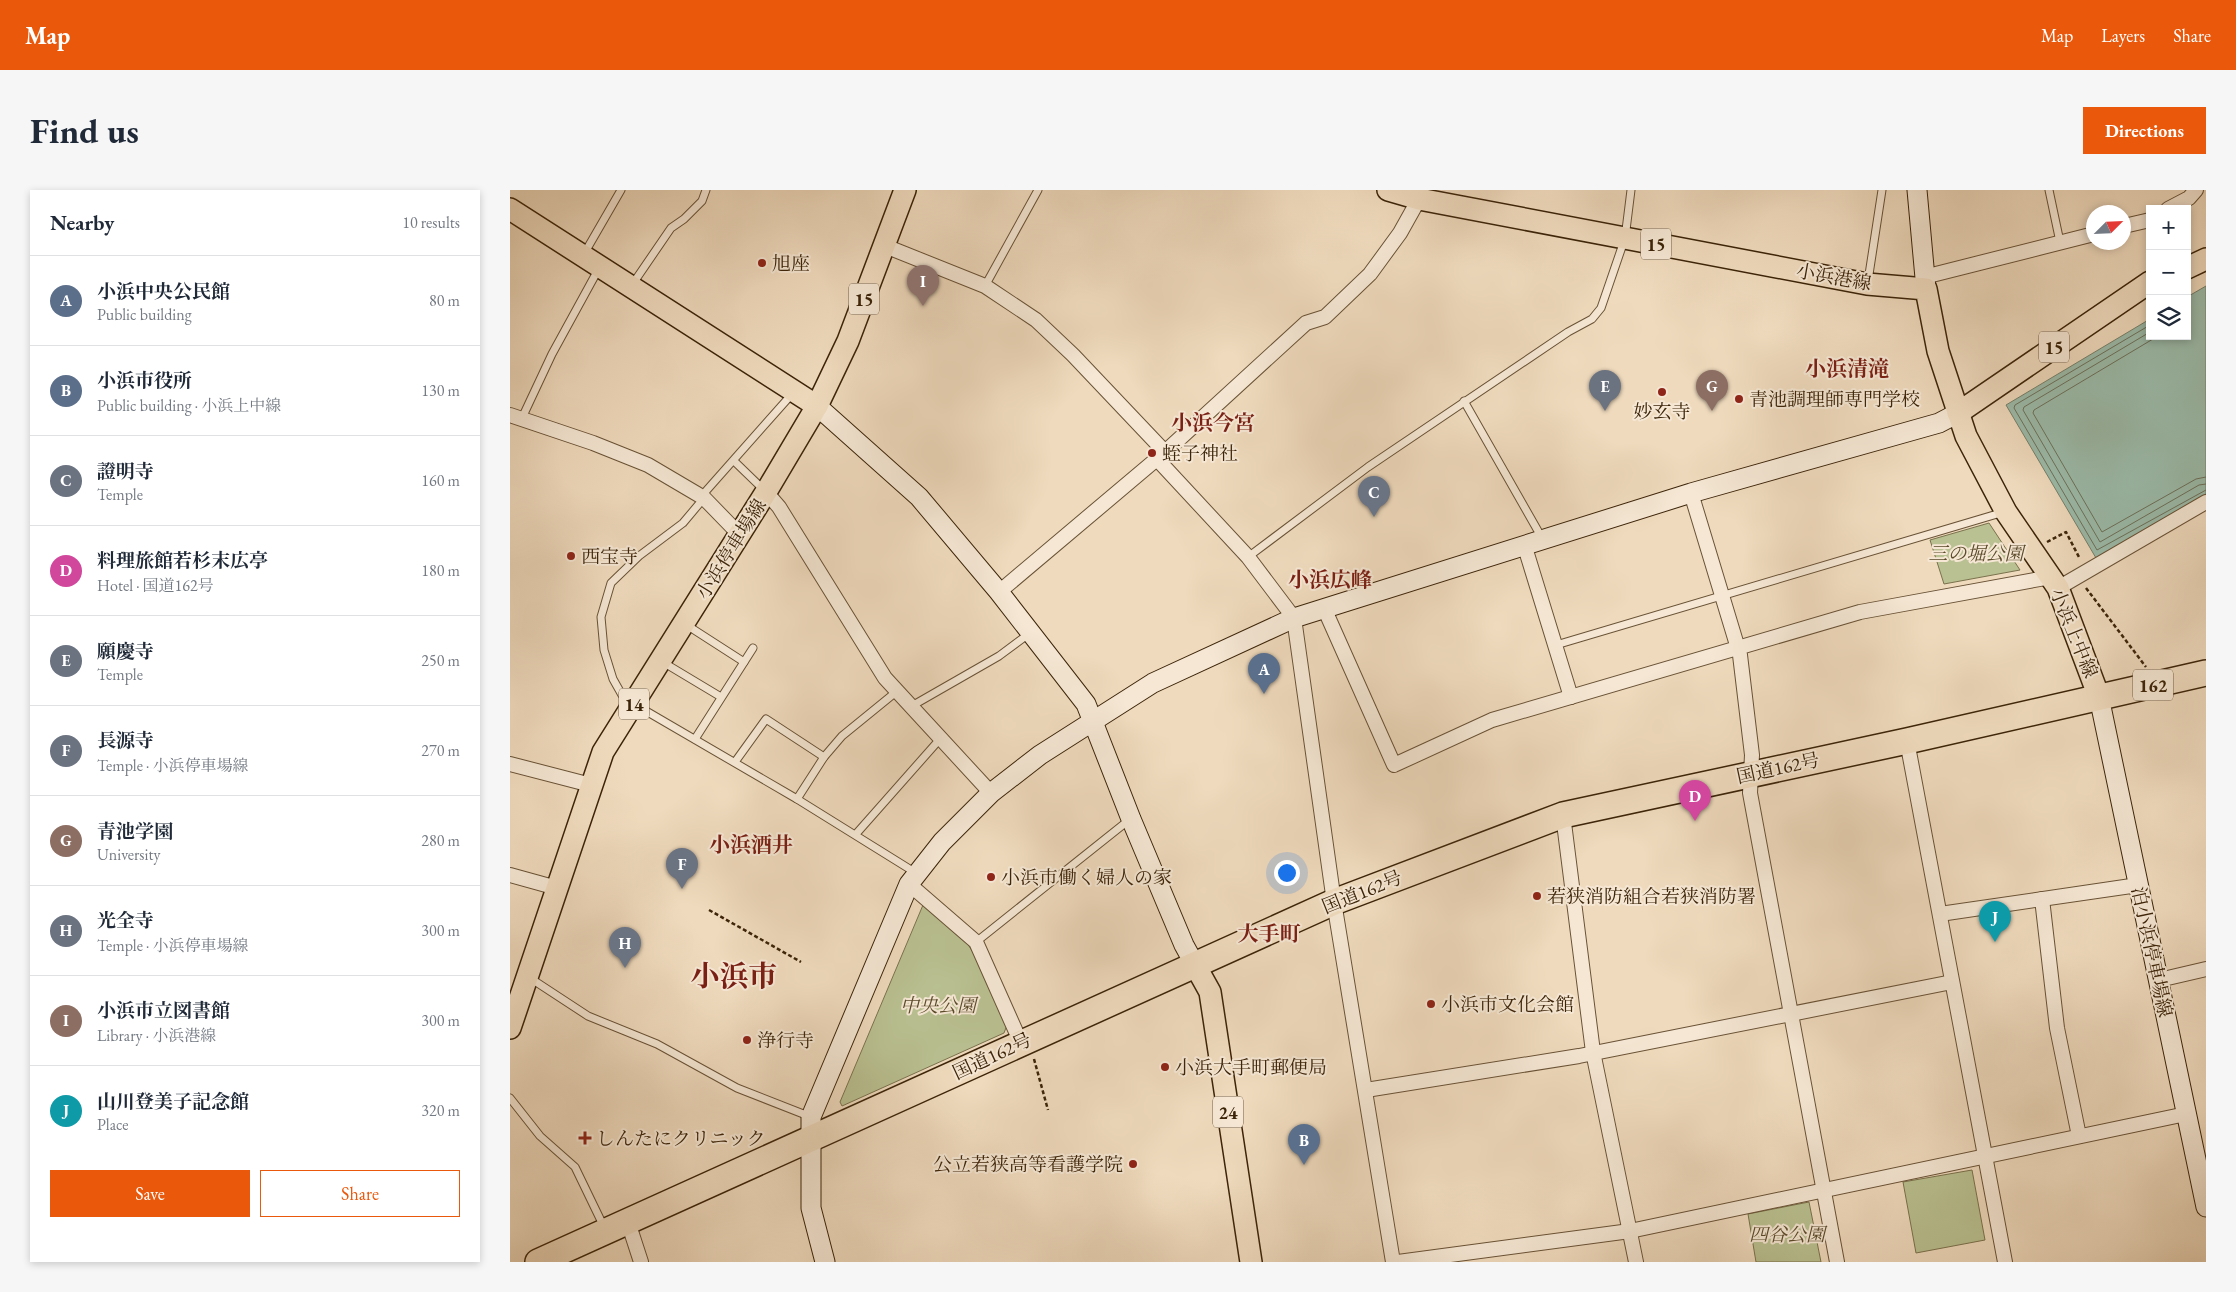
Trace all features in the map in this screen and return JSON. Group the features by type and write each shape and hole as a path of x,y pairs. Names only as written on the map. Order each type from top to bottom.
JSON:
{"highway":[{"name":"国道162号","path":"538,1262 617,1227 811,1128 1027,1049 1195,965 1334,902 1564,815 1907,741 2206,673"}],"main road":[{"name":"15","path":"817,406 848,341 905,190"},
{"name":"小浜港線","path":"1388,190 1421,194 1625,238 1867,284 1925,283"},
{"path":"510,209 632,285 817,406"},
{"path":"2191,266 2206,259"},
{"path":"1925,283 1938,351 1958,414"},
{"name":"15","path":"1958,414 2146,285"},
{"name":"小浜停車場線","path":"510,1028 603,752 766,492 817,406"},
{"name":"小浜上中線","path":"1958,414 1980,465 2006,512 2054,583 2099,697"},
{"name":"24","path":"1195,965 1210,992 1251,1262"}],"street":[{"path":"1917,190 1925,283"},
{"path":"2176,205 2189,198 2196,190"},
{"path":"999,592 1161,455 1306,323 1325,317 1370,274 1400,233 1421,194"},
{"path":"2131,224 2146,221"},
{"name":"15","path":"1925,283 2086,236"},
{"path":"885,246 985,286 1036,320 1073,355 1161,455 1248,557 1294,618 1334,902 1393,1262"},
{"path":"817,406 919,497 999,592 1086,704 1091,722 1131,819 1184,945 1195,965"},
{"path":"825,1262 811,1208 811,1128 912,879 942,842 991,793 1040,755 1153,683 1294,618 1533,541 1691,493 1938,423 1958,414"},
{"path":"516,416 648,465 704,498 739,534"},
{"path":"766,492 779,506 896,692 991,793"},
{"path":"1691,493 1740,655 1752,755 1750,793 1837,1262"},
{"path":"1324,608 1394,765 1492,720 1860,612 2054,583 2206,502"},
{"path":"1533,541 1556,645 1571,697"},
{"name":"泊小浜停車場線","path":"2099,697 2186,1114 2203,1180 2206,1207"},
{"path":"1907,741 2005,1262"},
{"path":"510,764 591,785"},
{"path":"1564,815 1593,1052 1636,1262"},
{"path":"510,875 557,888"},
{"path":"912,879 976,942 1027,1049"},
{"path":"1940,914 2138,885"},
{"path":"2042,899 2057,1028 2079,1136"},
{"path":"2159,980 2206,969"},
{"path":"1366,1090 1579,1056 1790,1012 1952,982"},
{"path":"1398,1262 1630,1231 2186,1114"},
{"path":"617,1227 640,1262"}],"lane":[{"path":"516,416 552,354 621,190"},
{"path":"632,285 670,228 684,219 702,201 706,190"},
{"path":"985,286 1038,190"},
{"path":"1248,557 1368,467 1568,332 1592,319 1601,308 1625,238 1631,190"},
{"path":"1867,284 1882,190"},
{"path":"2049,190 2060,242"},
{"path":"794,391 706,491 704,498 683,523 639,556 611,583 602,616 604,650 613,678 622,695 634,704 856,834 912,879"},
{"path":"1464,401 1533,541"},
{"path":"734,461 766,492"},
{"path":"1556,645 2006,512"},
{"path":"684,623 744,662"},
{"path":"910,707 998,656 1030,633"},
{"path":"695,739 753,648"},
{"path":"661,661 721,697"},
{"path":"797,799 824,757 856,724 896,692"},
{"path":"735,762 766,719 824,757"},
{"path":"856,834 940,739"},
{"path":"976,942 1131,819"},
{"path":"528,977 588,1016 657,1044 811,1128"},
{"path":"510,1098 540,1136 575,1167 617,1227"}],"path":[{"path":"2047,542 2066,532 2082,562"},
{"path":"2081,581 2148,669"},
{"path":"709,910 801,962"},
{"path":"1027,1049 1048,1110"}],"green space":[{"name":"三の堀公園","path":"1989,523 2020,570 1944,584 1930,540"},
{"name":"中央公園","path":"923,905 967,943 973,952 1007,1025 1004,1033 842,1106 840,1102"},
{"path":"1972,1170 1985,1240 1916,1253 1903,1182"},
{"name":"四谷公園","path":"1809,1202 1821,1262 1756,1262 1748,1214"}],"water":[{"path":"2206,286 2206,494 2096,558 2006,405 2146,321 2146,340 2191,340 2191,295"}],"place":[{"name":"旭座","path":"762,263"},
{"name":"小浜市立図書館","path":"923,306"},
{"name":"妙玄寺","path":"1662,392"},
{"name":"青池調理師専門学校","path":"1739,399"},
{"name":"願慶寺","path":"1605,411"},
{"name":"青池学園","path":"1712,411"},
{"name":"蛭子神社","path":"1152,453"},
{"name":"證明寺","path":"1374,517"},
{"name":"西宝寺","path":"571,556"},
{"name":"小浜中央公民館","path":"1264,694"},
{"name":"料理旅館若杉末広亭","path":"1695,821"},
{"name":"小浜市働く婦人の家","path":"991,877"},
{"name":"長源寺","path":"682,889"},
{"name":"若狭消防組合若狭消防署","path":"1537,896"},
{"name":"山川登美子記念館","path":"1995,942"},
{"name":"光全寺","path":"625,968"},
{"name":"小浜市文化会館","path":"1431,1004"},
{"name":"浄行寺","path":"747,1040"},
{"name":"小浜大手町郵便局","path":"1165,1067"},
{"name":"しんたにクリニック","path":"585,1138"},
{"name":"公立若狭高等看護学院","path":"1133,1164"},
{"name":"小浜市役所","path":"1304,1165"}],"district":[{"name":"小浜清滝","path":"1847,368"},
{"name":"小浜今宮","path":"1213,422"},
{"name":"小浜広峰","path":"1330,579"},
{"name":"小浜酒井","path":"751,844"},
{"name":"大手町","path":"1269,933"},
{"name":"小浜市","path":"734,976"}]}
